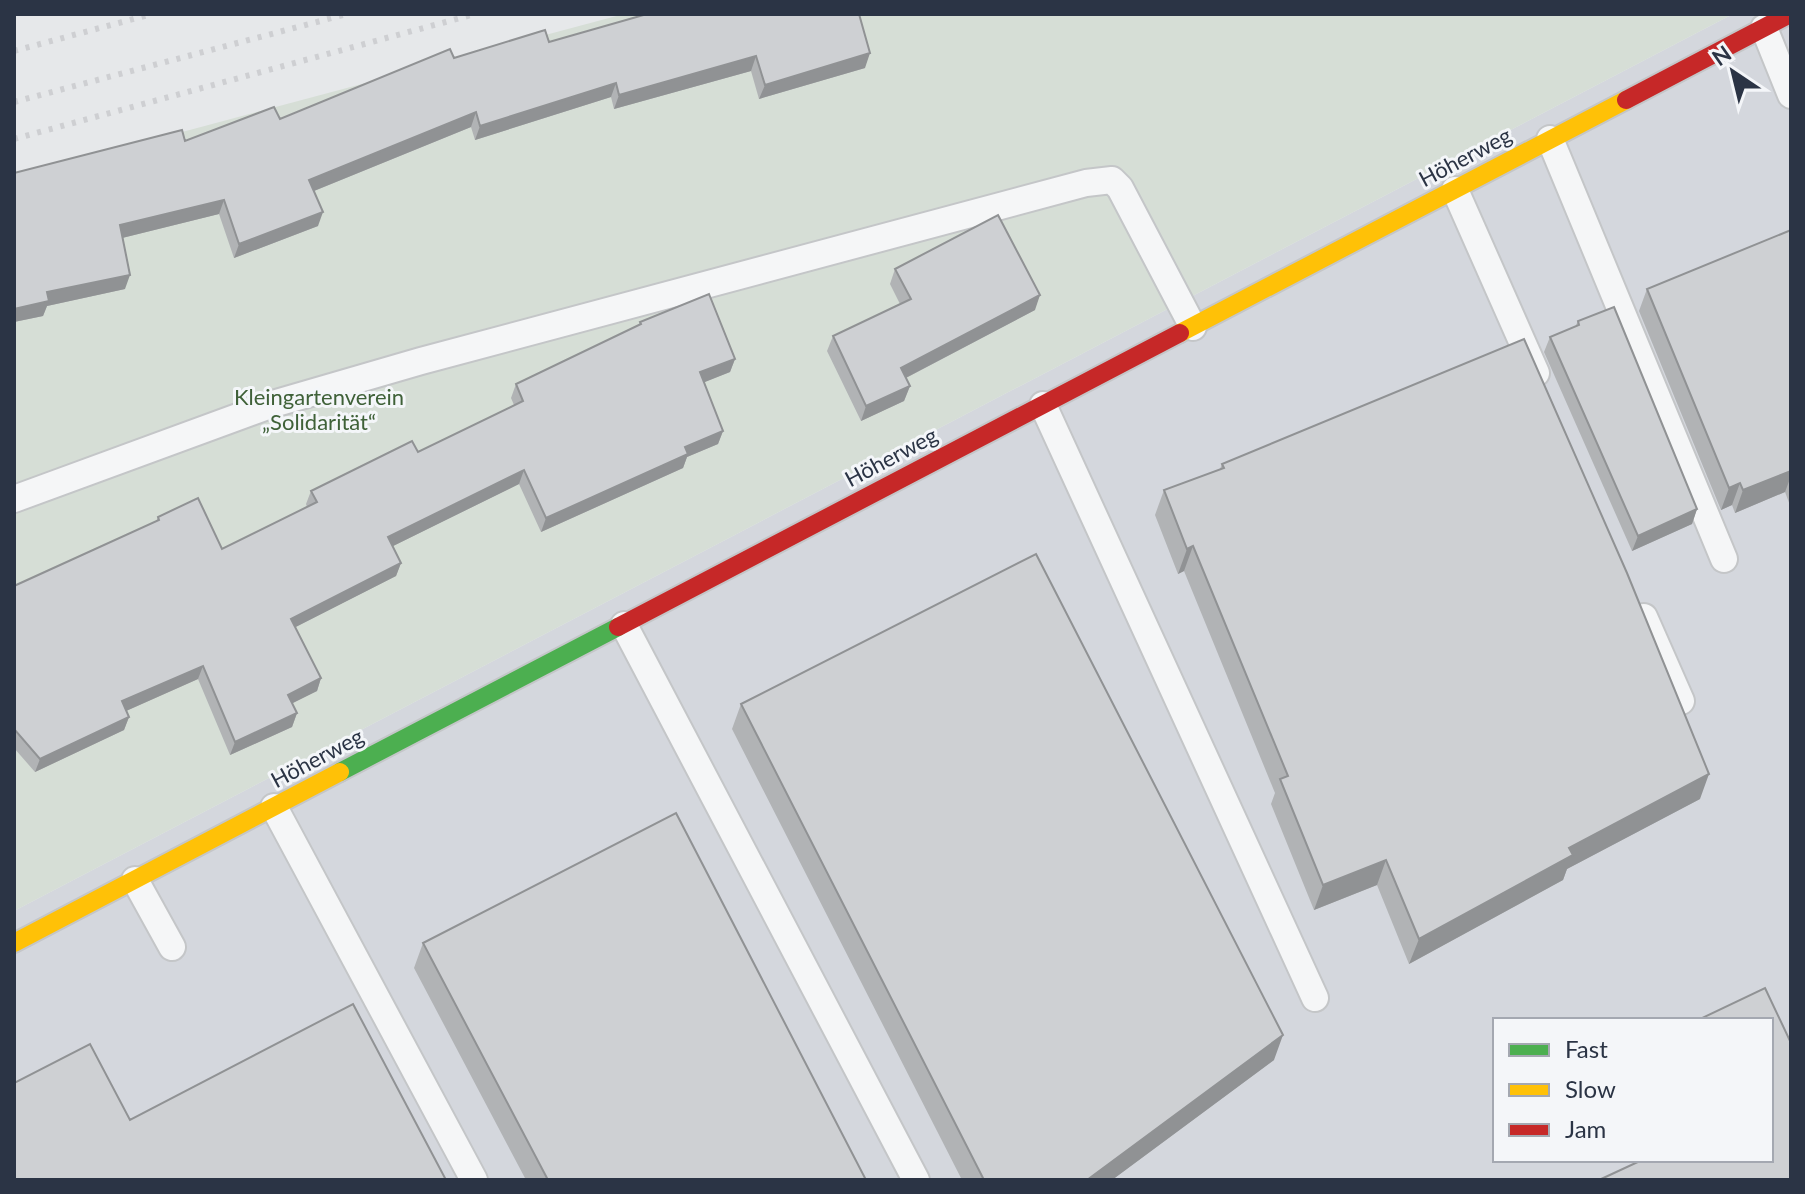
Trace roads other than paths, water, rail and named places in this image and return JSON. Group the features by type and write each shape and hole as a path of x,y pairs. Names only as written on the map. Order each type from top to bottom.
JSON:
{"street":[{"name":"Höherweg","path":"14,943 1790,14"}],"lane":[{"path":"1764,28 1791,95"},
{"path":"1550,139 1724,559"},
{"path":"14,499 288,400 436,357 1086,183 1112,180 1120,188 1193,327"},
{"path":"1455,190 1545,394"},
{"path":"1043,405 1315,998"},
{"path":"1636,599 1681,701"},
{"path":"624,625 916,1180"},
{"path":"274,807 474,1180"},
{"path":"135,880 172,947"}],"railway":[{"path":"14,51 152,14"},
{"path":"14,102 347,14"},
{"path":"14,139 475,14"}],"park label":[{"name":"Kleingartenverein „Solidarität“","path":"319,410"}]}
